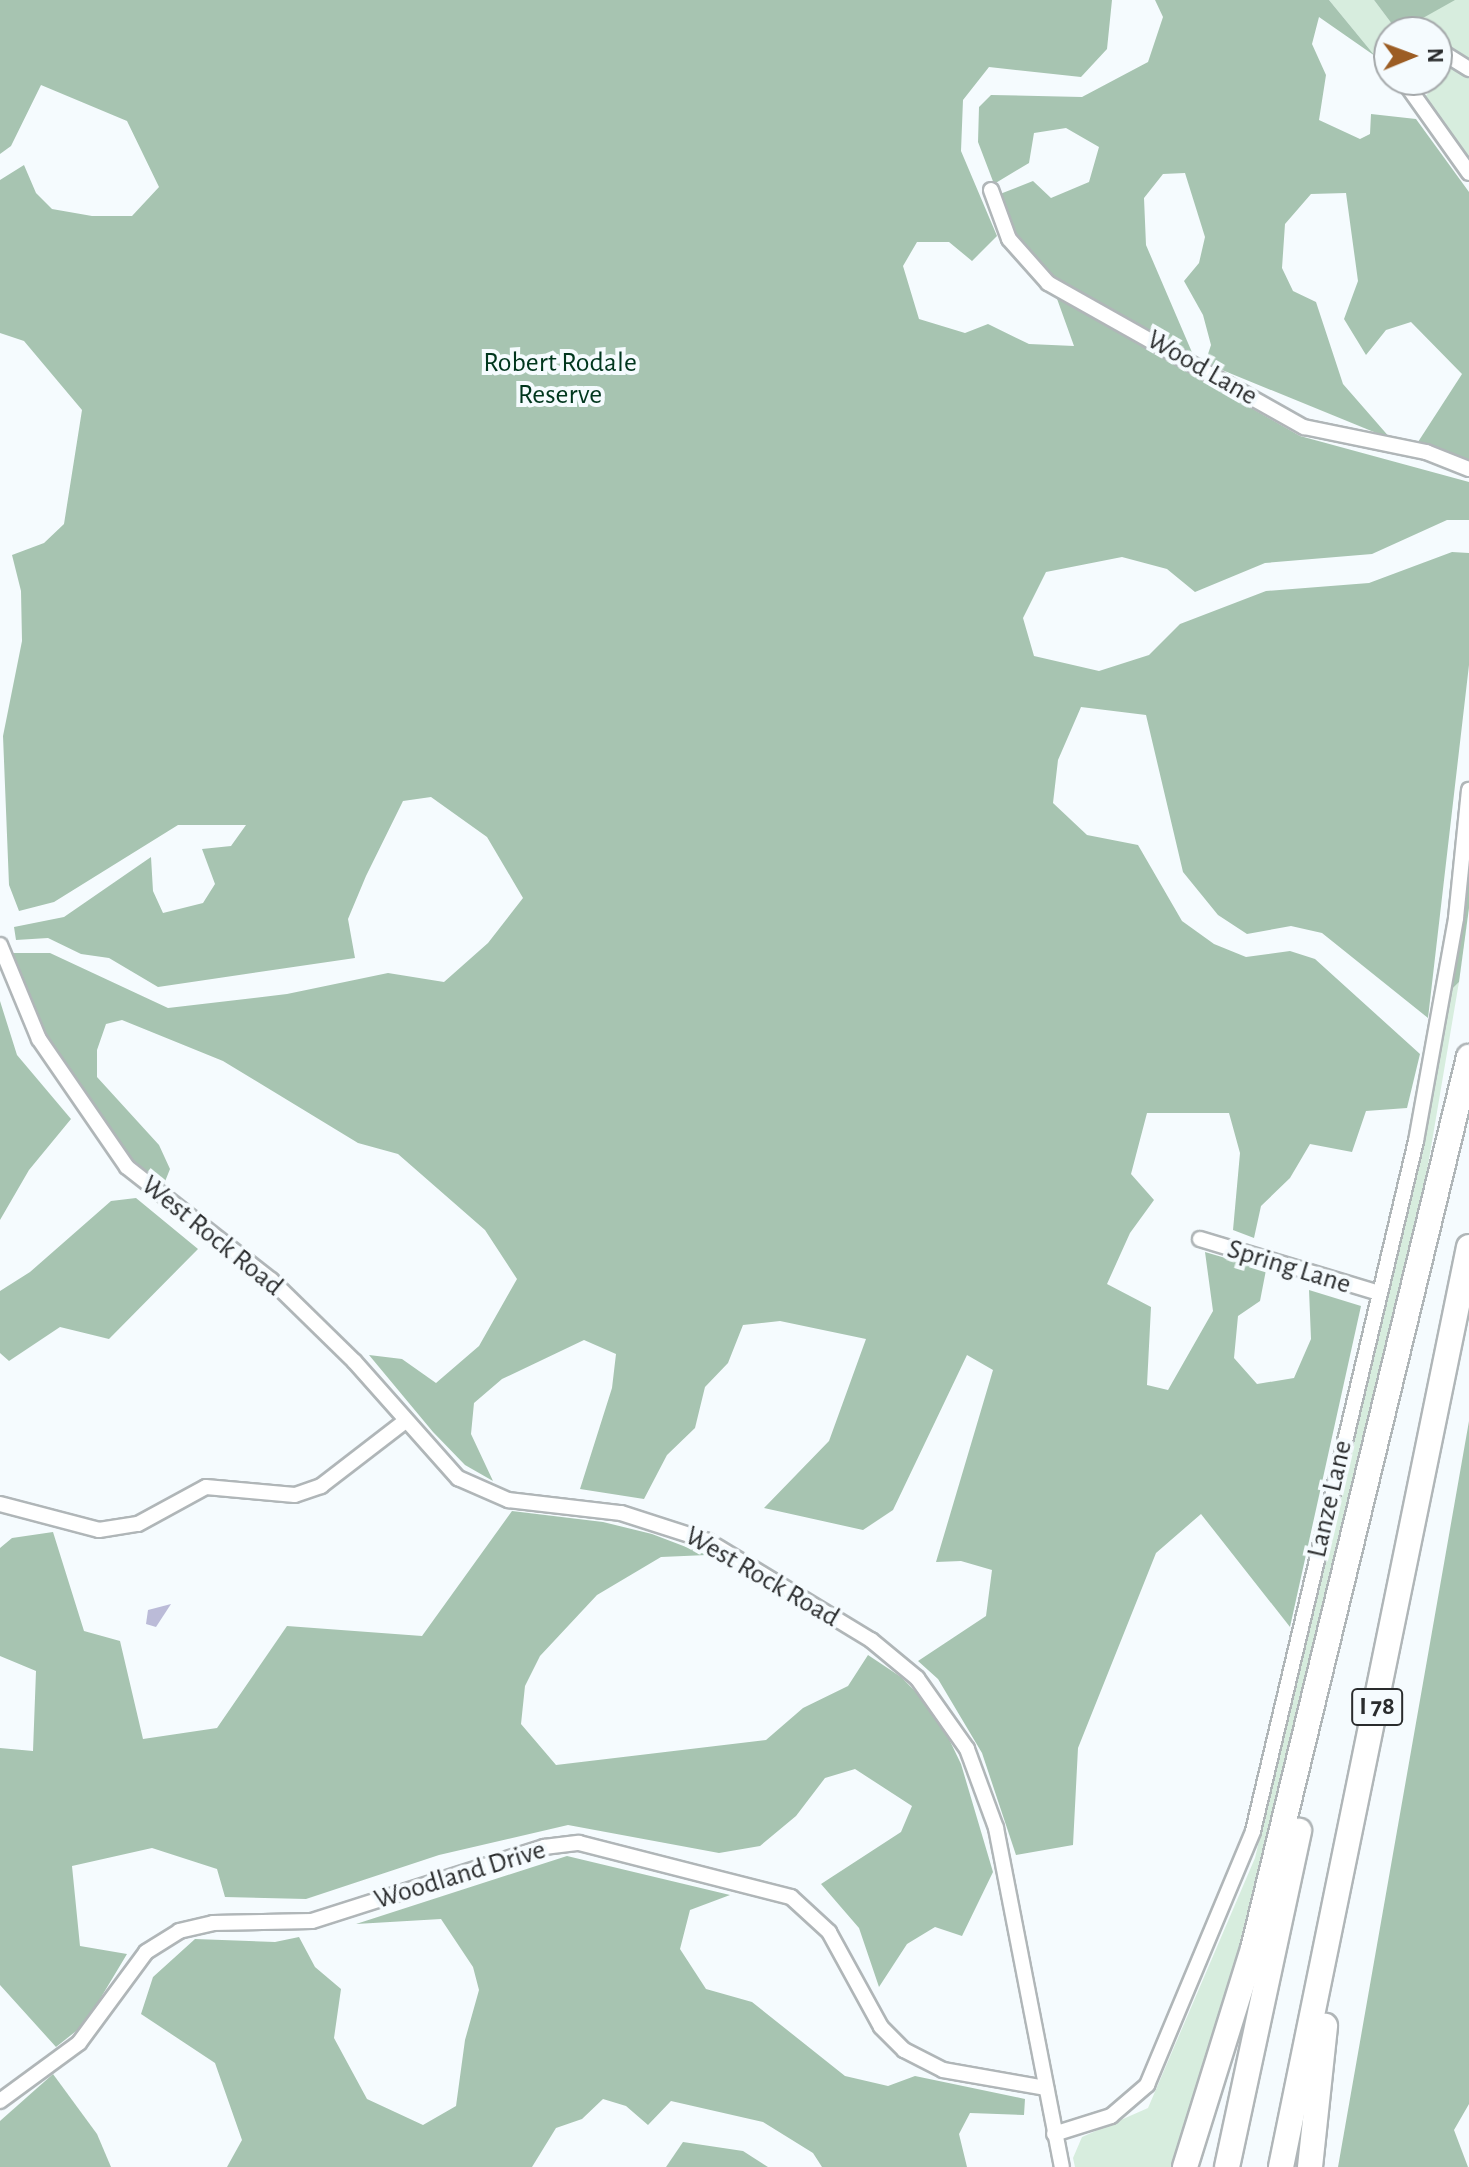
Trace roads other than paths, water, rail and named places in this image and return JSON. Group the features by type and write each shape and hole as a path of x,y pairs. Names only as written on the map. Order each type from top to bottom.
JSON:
{"highway":[{"name":"I 78","path":"1227,2167 1402,1348 1469,1057"},
{"name":"I 78","path":"1281,2167 1438,1415 1469,1247"},
{"path":"1185,2167 1253,1949 1402,1348"},
{"path":"1310,2167 1341,1919 1438,1415"}],"street":[{"path":"1414,96 1469,173"},
{"name":"Wood Lane","path":"991,190 1009,239 1048,283 1304,427 1426,452 1469,469"},
{"name":"Lanze Lane","path":"1054,2134 1111,2116 1147,2085 1237,1877 1266,1784 1442,1008 1469,790"},
{"name":"West Rock Road","path":"0,945 39,1039 127,1167 271,1280 354,1361 404,1422 458,1478 490,1496 621,1513 708,1541 871,1640 917,1678 967,1749 996,1828 1016,1911 1062,2167"},
{"name":"Spring Lane","path":"1200,1239 1379,1293"},
{"path":"0,1504 99,1530 138,1524 206,1487 295,1495 321,1486 404,1422"},
{"name":"Woodland Drive","path":"0,2101 79,2043 146,1952 179,1931 213,1923 312,1921 544,1847 579,1843 791,1897 829,1932 881,2027 904,2050 943,2070 1046,2088"}],"water":[{"path":"171,1604 156,1627 146,1624 148,1610"}],"park label":[{"name":"Robert Rodale Reserve","path":"560,379"}]}
